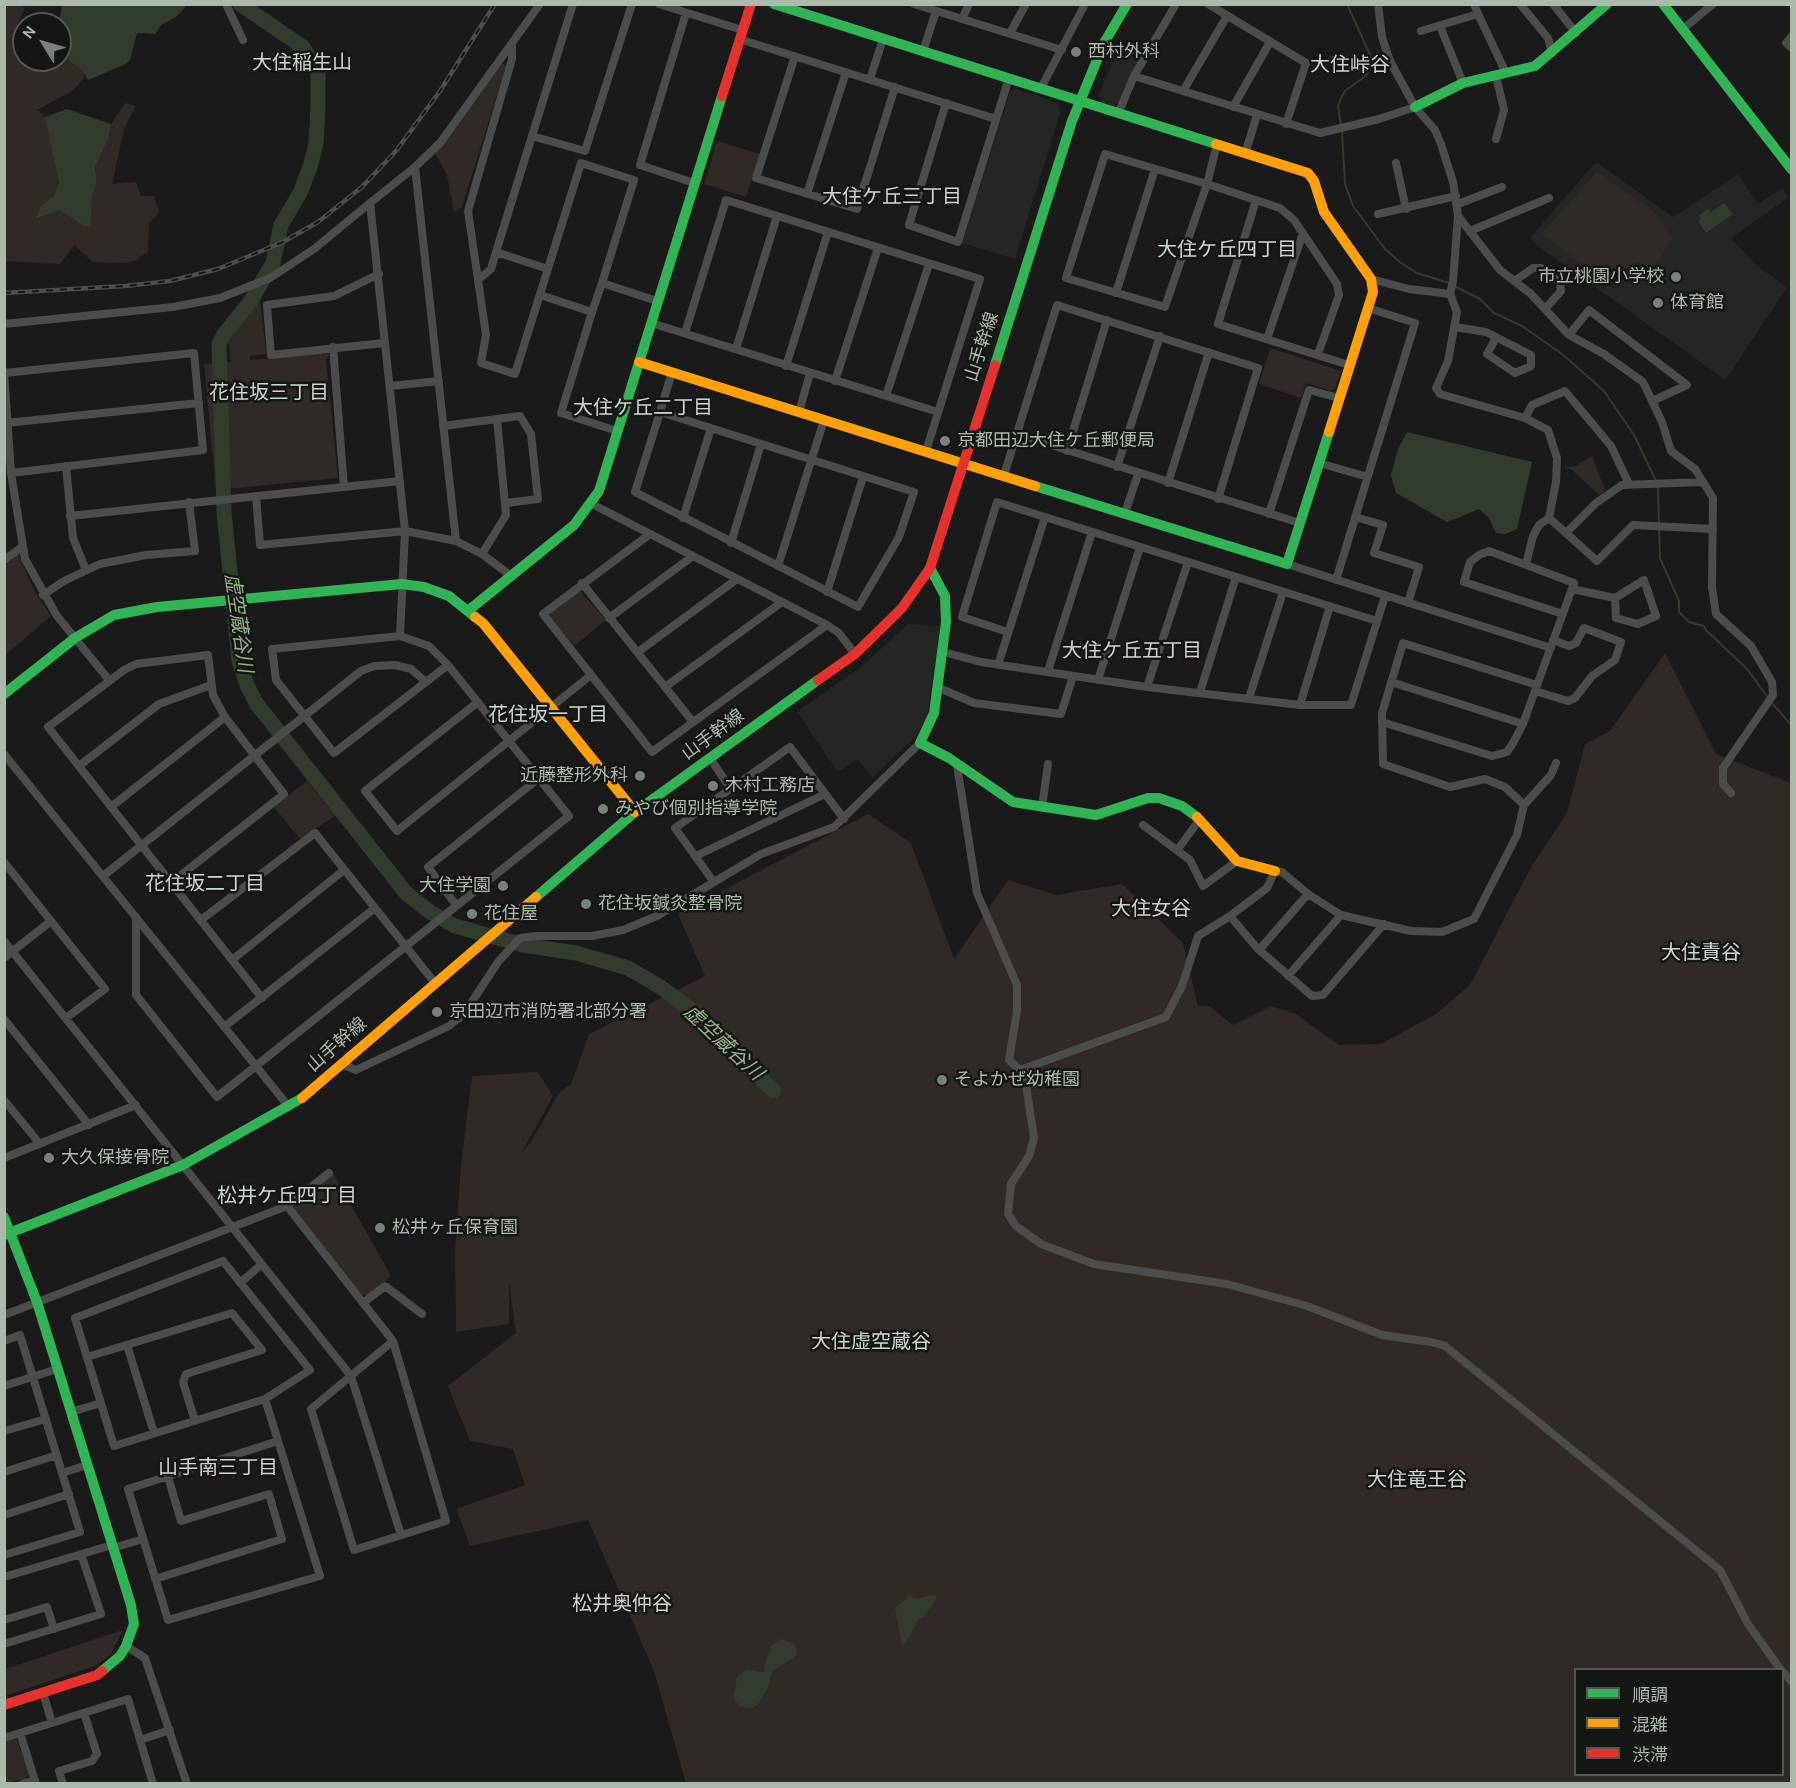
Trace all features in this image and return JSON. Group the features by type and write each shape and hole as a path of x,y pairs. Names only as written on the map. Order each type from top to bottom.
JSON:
{"street":[{"path":"226,4 243,40"},
{"path":"4,324 173,307 220,298 270,278 314,249 416,167 440,143 540,4"},
{"path":"479,279 490,269 496,252 573,4"},
{"path":"532,136 585,152 632,4"},
{"path":"469,610 574,525 592,504 751,4"},
{"path":"774,4 1308,173 1314,181 1324,212 1371,279 1373,292 1287,564"},
{"path":"914,4 1062,50"},
{"path":"962,19 969,4"},
{"path":"1010,33 1026,4"},
{"path":"1041,88 1085,4"},
{"name":"山手幹線","path":"8,1234 183,1165 289,1107 635,812 855,654 902,608 930,568 1079,101 1104,43 1127,4"},
{"path":"1118,114 1134,76 1176,4"},
{"path":"1208,4 1306,63 1286,124"},
{"path":"1378,4 1382,37 1390,61 1415,107 1435,130 1457,200 1458,216 1452,288 1457,312 1448,361 1436,388 1440,394 1525,418 1548,430 1557,458 1549,518 1539,525 1533,536 1526,564"},
{"path":"1474,4 1501,74 1504,110 1496,139"},
{"path":"1520,4 1548,38 1552,53"},
{"path":"1553,4 1576,33"},
{"path":"1134,76 1320,133 1380,120 1415,107 1463,83 1535,66 1607,4"},
{"path":"1663,4 1791,170"},
{"path":"1683,29 1713,4"},
{"path":"660,5 795,56 996,119"},
{"path":"923,51 936,11"},
{"path":"686,14 639,165 694,183"},
{"path":"1421,31 1478,14"},
{"path":"1183,92 1227,16"},
{"path":"1440,26 1463,83"},
{"path":"1791,36 1786,43 1791,48"},
{"path":"870,79 883,39"},
{"path":"1233,107 1270,42"},
{"path":"512,44 512,59 468,210 486,335 481,363 515,374 581,163 634,180 561,413 617,431"},
{"path":"795,56 756,178 807,194 857,209 895,87"},
{"path":"807,194 846,72"},
{"path":"946,103 909,225 958,242 1009,78"},
{"path":"1245,154 1257,115"},
{"path":"1217,144 1207,184 1165,307 1066,278 1090,195 1105,154 1207,184 1280,208 1294,220 1302,236 1337,284 1339,295 1317,354"},
{"path":"1396,162 1406,209"},
{"path":"416,167 456,541"},
{"path":"1116,293 1155,169"},
{"path":"1378,214 1457,200 1502,187"},
{"path":"1470,231 1549,198"},
{"path":"685,333 726,200 980,279 926,451"},
{"path":"1256,200 1218,324 1349,365"},
{"path":"370,203 405,531 400,636"},
{"path":"736,350 777,216"},
{"path":"1458,216 1500,270 1516,280 1569,335 1604,354 1643,382 1662,422 1671,451 1695,469 1713,498 1712,586 1716,614 1751,646 1772,682 1773,695 1723,768 1723,784 1731,793"},
{"path":"786,366 828,232"},
{"path":"1267,339 1302,236"},
{"path":"835,381 878,248"},
{"path":"496,252 548,269"},
{"path":"886,396 929,264"},
{"path":"1516,280 1533,268 1541,268 1560,283 1561,291 1545,309"},
{"path":"379,274 334,296 267,305 271,355 384,343"},
{"path":"1371,279 1409,289 1452,288"},
{"path":"602,283 657,301"},
{"path":"540,295 592,312"},
{"path":"1004,475 1057,305 1258,368 1218,499"},
{"path":"1336,580 1415,323 1368,308"},
{"path":"1569,335 1589,310 1687,385 1652,401"},
{"path":"1067,451 1107,320"},
{"path":"651,323 938,412"},
{"path":"1455,327 1486,332 1531,355 1531,366 1515,372 1487,354 1496,338"},
{"path":"1117,467 1160,336"},
{"path":"333,347 344,487"},
{"path":"1168,483 1209,352"},
{"path":"11,473 203,450 194,353 5,372 11,473 25,559 43,595 109,680"},
{"path":"639,362 1408,603 1552,644 1569,646 1576,643 1584,628 1621,642 1615,660 1592,676 1575,698 1568,701 1403,643 1382,722 1383,764 1450,787 1485,779 1505,786 1524,805"},
{"path":"660,412 915,492 900,537 858,607 635,492 672,372"},
{"path":"799,412 810,374"},
{"path":"390,386 439,381"},
{"path":"1269,514 1309,390 1339,398"},
{"path":"1525,418 1532,405 1565,391 1611,446 1629,484"},
{"path":"7,424 199,404"},
{"path":"443,426 520,416 531,434 537,499 506,503"},
{"path":"483,554 506,514 498,419"},
{"path":"778,566 824,420"},
{"path":"683,518 711,428"},
{"path":"1016,434 1300,524"},
{"path":"731,543 761,444"},
{"path":"1319,463 1368,477"},
{"path":"66,466 73,538 86,570"},
{"path":"1125,513 1138,474"},
{"path":"827,592 863,477"},
{"path":"70,516 400,481"},
{"path":"1566,533 1608,493 1629,484 1703,482"},
{"path":"256,496 260,544 405,531 456,541 483,554 510,575"},
{"path":"43,595 100,564 146,555 195,551 189,502"},
{"path":"1008,632 962,617 997,502 1377,621"},
{"path":"592,504 828,625 839,633 855,654"},
{"path":"998,665 1045,517"},
{"path":"1355,517 1383,525 1374,554 1419,567 1408,603"},
{"path":"1549,518 1597,561 1633,525 1713,529"},
{"path":"1048,671 1092,532"},
{"path":"650,534 543,614 652,752 828,625"},
{"path":"4,560 22,547"},
{"path":"1098,680 1140,547"},
{"path":"1382,722 1492,756 1507,752 1523,724 1563,614 1574,583 1489,551 1470,562 1464,582 1563,614"},
{"path":"609,618 693,556"},
{"path":"1147,687 1188,562"},
{"path":"341,1064 356,1070 449,1026 464,1014 508,949 520,938 592,936 622,930 657,916 761,854 815,836 834,827 844,819 920,742 931,722 939,688 946,622 945,596 930,568"},
{"path":"1200,692 1236,577"},
{"path":"638,652 737,579"},
{"path":"1572,589 1615,598 1644,580 1656,616 1638,624 1616,618 1615,598"},
{"path":"4,694 75,638 114,615 156,607 219,600 402,584 435,590 469,610 483,623 635,812"},
{"path":"582,584 693,722"},
{"path":"1248,698 1283,592"},
{"path":"943,652 998,665 1147,687 1300,705 1351,705 1385,596"},
{"path":"665,687 782,602"},
{"path":"1300,705 1330,606"},
{"path":"136,917 136,995 217,1098 569,816 448,664 429,646 400,636 272,649 276,680 302,717 334,753 448,664"},
{"path":"171,883 284,794 258,753 225,717 213,695 208,655 136,664 109,680 48,727 171,883 201,920 262,998"},
{"path":"103,876 361,671 374,666 395,665 411,669 426,682"},
{"path":"478,702 365,791 397,831 591,675"},
{"path":"939,688 974,703 1061,714 1073,676"},
{"path":"1391,682 1523,724"},
{"path":"79,766 159,704 211,685"},
{"path":"111,807 225,717"},
{"path":"920,742 1006,799 1096,815 1130,802 1159,798 1182,806 1200,819 1230,856 1237,861 1282,872 1308,894 1341,915 1411,931 1442,932 1474,919 1517,835 1524,805 1551,774 1556,763"},
{"path":"713,881 675,828 790,747 844,819"},
{"path":"4,754 289,1107"},
{"path":"710,758 730,788"},
{"path":"1042,807 1048,764"},
{"path":"957,765 977,892 1017,985 1017,1011 1008,1051 1009,1060 1020,1070 1029,1094 1035,1138 1029,1156 1011,1184 1009,1192 1008,1215 1016,1226 1041,1244 1094,1264 1227,1284 1307,1306 1382,1335 1431,1342 1445,1347 1720,1570 1748,1624 1781,1668"},
{"path":"456,905 428,867 539,778"},
{"path":"696,856 825,794"},
{"path":"1178,849 1200,819"},
{"path":"1143,825 1190,860 1203,886 1237,861"},
{"path":"201,920 315,832 435,983"},
{"path":"4,862 105,989 66,1018"},
{"path":"232,960 344,870"},
{"path":"1020,1070 1166,1017 1182,986 1198,936 1230,916 1267,888 1275,871"},
{"path":"1259,950 1308,894"},
{"path":"224,1027 375,908"},
{"path":"1288,975 1341,915"},
{"path":"1230,916 1259,950 1312,996 1323,995 1384,924"},
{"path":"4,958 51,921"},
{"path":"4,941 351,1376 401,1535"},
{"path":"4,1019 89,1125"},
{"path":"4,1100 40,1144"},
{"path":"4,1158 136,1105"},
{"path":"4,1315 287,1206 329,1173"},
{"path":"287,1206 393,1341 446,1521 354,1550 311,1409 393,1341"},
{"path":"4,1217 8,1234 37,1302 132,1609 134,1624 126,1646 109,1668 97,1676 4,1705"},
{"path":"224,1261 310,1370 265,1399 114,1446 87,1357 75,1318 224,1261"},
{"path":"240,1283 262,1264"},
{"path":"363,1303 385,1286 422,1314"},
{"path":"87,1357 232,1313 262,1350 186,1374 183,1382 195,1421"},
{"path":"4,1341 20,1335 80,1532 4,1555"},
{"path":"127,1345 154,1433"},
{"path":"4,1386 57,1369"},
{"path":"265,1399 320,1576 168,1620 128,1489 278,1441"},
{"path":"71,1412 101,1403"},
{"path":"4,1431 46,1419"},
{"path":"4,1472 57,1455"},
{"path":"62,1473 87,1466"},
{"path":"155,1579 282,1539 269,1494 181,1521 168,1476"},
{"path":"4,1515 69,1494"},
{"path":"4,1577 81,1554 143,1539"},
{"path":"4,1644 102,1614 81,1554"},
{"path":"4,1620 47,1607 54,1629"},
{"path":"126,1646 145,1658 187,1784"},
{"path":"43,1693 52,1723"},
{"path":"4,1738 128,1699 153,1784"},
{"path":"63,1784 59,1771 92,1761 97,1754 84,1713"},
{"path":"140,1740 170,1730"},
{"path":"20,1733 35,1781 22,1784"}],"shaded area":[{"path":"62,4 187,5 176,17 161,25 155,34 137,33 130,60 126,64 88,80 81,69 72,63 72,12 61,12"},
{"path":"4,5 21,5 25,8 23,12 12,12 12,72 72,72 72,58 85,77 72,91 37,110 45,117 51,131 59,182 54,195 41,207 35,219 60,210 91,225 92,198 97,182 95,167 109,137 111,124 125,103 136,106 124,129 112,184 136,182 141,196 154,196 159,212 149,223 148,251 137,260 125,263 93,262 74,245 60,264 5,261"},
{"path":"1119,50 1139,61 1118,104 1113,106 1101,102 1098,95"},
{"path":"502,63 506,66 462,207 454,212 447,175 435,153"},
{"path":"1016,89 1056,102 1061,110 1015,259 962,243 1010,91"},
{"path":"67,109 111,124 109,137 95,167 97,182 92,198 91,226 84,226 60,210 35,219 41,206 54,195 59,182 45,117"},
{"path":"717,141 760,154 746,197 704,184"},
{"name":"市立桃園小学校","path":"1596,162 1673,217 1738,174 1758,204 1782,188 1788,198 1731,238 1757,266 1787,287 1726,380 1530,238"},
{"path":"1597,172 1654,212 1672,238 1653,269 1638,262 1598,276 1542,234"},
{"path":"1724,203 1733,214 1706,233 1698,221 1701,219 1699,215 1708,209 1711,212"},
{"path":"260,300 266,354 250,356 250,360 327,353 329,355 326,360 338,478 216,490 204,364 231,362 228,336"},
{"path":"1270,348 1341,371 1335,389 1331,391 1306,383 1301,398 1259,384"},
{"path":"1407,432 1532,462 1517,529 1505,534 1496,533 1489,518 1479,509 1447,522 1396,493 1391,475 1398,449"},
{"path":"1592,456 1605,490 1599,495 1571,469 1562,467 1575,466"},
{"path":"18,554 35,592 51,616 5,655 5,565"},
{"path":"579,590 606,620 574,646 550,617 551,612"},
{"path":"908,624 940,626 927,716 918,734 872,778 858,759 838,772 797,712 862,666"},
{"path":"1665,653 1716,754 1791,783 1791,1783 686,1783 654,1671 588,1520 470,1546 456,1509 525,1485 513,1449 470,1441 448,1386 516,1333 509,1282 509,1324 456,1332 455,1254 461,1165 472,1076 538,1072 553,1096 522,1152 531,1142 559,1093 571,1084 589,1034 705,976 678,914 868,814 911,843 954,959 1008,880 1056,895 1122,884 1183,943 1198,1006 1209,1006 1233,1025 1271,1006 1296,1014 1339,1045 1381,1044 1436,1014 1470,985 1531,867 1567,813 1585,744 1610,731"},
{"path":"307,781 335,816 300,839 274,807"},
{"path":"333,1173 391,1276 368,1296 362,1295 292,1208"},
{"path":"910,1595 916,1599 933,1595 937,1597 925,1616 918,1620 906,1643 902,1646 895,1608"},
{"path":"123,1630 111,1654 95,1666 5,1696 5,1669"},
{"path":"782,1639 795,1645 796,1656 772,1671 768,1688 758,1704 752,1708 740,1707 734,1697 737,1677 746,1670 763,1672 771,1646"},
{"path":"12,1738 17,1740 29,1774 25,1779 5,1783 4,1741"}],"waterway":[{"name":"虚空蔵谷川","path":"240,4 303,47 318,70 316,144 310,167 300,193 281,225 273,263 250,302 224,334 219,344 224,512 239,660 247,685 256,703 406,893 430,912 455,926 523,945 576,953 628,968 662,988 698,1015 717,1037 774,1091"},
{"path":"1341,125 1338,106 1341,98 1345,91 1367,75 1371,57 1347,4"},
{"path":"1342,131 1345,184 1353,206 1385,249 1401,263 1417,273 1449,283"},
{"path":"1454,286 1480,299 1494,313 1522,326 1562,354 1604,391 1634,435 1656,481"},
{"path":"1658,486 1660,558 1679,601 1679,612 1689,622 1704,626 1748,670 1768,698"},
{"path":"1772,703 1792,726"}],"railway":[{"path":"4,293 170,281 218,269 283,242 318,222 362,187 396,151 440,91 495,4"}],"traffic: fast":[{"path":"774,4 1216,144"},
{"path":"995,365 1072,121 1104,43 1127,4"},
{"path":"1415,107 1463,83 1535,66 1607,4"},
{"path":"1663,4 1792,170"},
{"path":"469,610 574,525 599,491 722,96"},
{"path":"1035,486 1287,564 1329,432"},
{"path":"930,568 945,596 946,622 934,713 920,743 949,758 1013,802 1096,815 1148,798 1159,798 1182,806 1197,817"},
{"path":"4,694 75,638 114,615 157,607 402,584 424,587 449,596 475,617"},
{"path":"536,897 635,812 818,680"},
{"path":"4,1235 183,1165 302,1098"},
{"path":"4,1217 37,1302 131,1605 134,1624 126,1646 120,1656 102,1671"}],"traffic: slow":[{"path":"1216,144 1308,173 1314,181 1324,212 1371,279 1373,292 1329,432"},
{"path":"639,362 1035,486"},
{"path":"475,617 483,623 635,812"},
{"path":"1197,817 1237,861 1275,871"},
{"path":"302,1098 536,897"}],"traffic: jam":[{"path":"722,96 751,4"},
{"path":"818,680 855,654 902,608 930,568 995,365"},
{"path":"4,1705 97,1675 102,1671"}],"place":[{"name":"西村外科","path":"1076,52"},
{"name":"市立桃園小学校","path":"1676,277"},
{"name":"体育館","path":"1658,303"},
{"name":"京都田辺大住ケ丘郵便局","path":"945,441"},
{"name":"近藤整形外科","path":"640,776"},
{"name":"木村工務店","path":"713,786"},
{"name":"みやび個別指導学院","path":"603,809"},
{"name":"大住学園","path":"503,886"},
{"name":"花住坂鍼灸整骨院","path":"586,904"},
{"name":"花住屋","path":"472,914"},
{"name":"京田辺市消防署北部分署","path":"437,1012"},
{"name":"そよかぜ幼稚園","path":"942,1080"},
{"name":"大久保接骨院","path":"49,1158"},
{"name":"松井ヶ丘保育園","path":"380,1228"}],"district":[{"name":"大住稲生山","path":"302,63"},
{"name":"大住峠谷","path":"1350,65"},
{"name":"大住ケ丘三丁目","path":"892,197"},
{"name":"大住ケ丘四丁目","path":"1227,250"},
{"name":"花住坂三丁目","path":"269,393"},
{"name":"大住ケ丘二丁目","path":"643,408"},
{"name":"大住ケ丘五丁目","path":"1132,651"},
{"name":"花住坂一丁目","path":"548,715"},
{"name":"花住坂二丁目","path":"205,884"},
{"name":"大住女谷","path":"1151,909"},
{"name":"大住責谷","path":"1701,953"},
{"name":"松井ケ丘四丁目","path":"287,1196"},
{"name":"大住虚空蔵谷","path":"871,1342"},
{"name":"山手南三丁目","path":"218,1468"},
{"name":"大住竜王谷","path":"1417,1480"},
{"name":"松井奥仲谷","path":"622,1604"}]}
